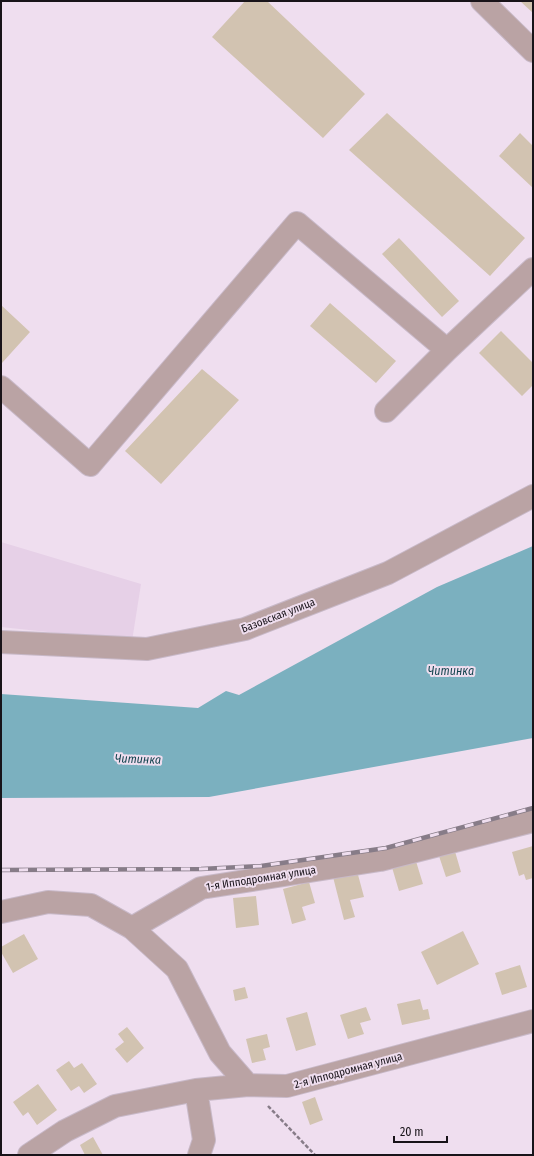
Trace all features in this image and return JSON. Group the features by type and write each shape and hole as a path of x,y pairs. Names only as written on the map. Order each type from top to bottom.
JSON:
{"street":[{"path":"482,1 533,50"},
{"path":"1,387 90,465 297,223 447,350"},
{"path":"386,411 447,350 533,269"},
{"name":"Базовская улица","path":"1,642 147,649 245,629 388,572 533,496"},
{"name":"1-я Ипподромная улица","path":"132,928 201,888 380,860 533,821"},
{"path":"1,912 48,902 91,905 132,928 176,969 220,1053 248,1085"},
{"name":"2-я Ипподромная улица","path":"29,1155 65,1131 115,1106 196,1090 248,1085 287,1086 533,1021"},
{"path":"196,1090 204,1140 199,1155"}],"path":[{"path":"248,1085 315,1155"}],"shaded area":[{"path":"1,542 141,584 132,641 1,627"}],"water":[{"name":"Читинка","path":"533,546 533,738 209,797 1,798 1,694 198,708 226,691 239,695 437,587"}],"building":[{"path":"245,1 267,1 365,94 323,138 212,37"},
{"path":"520,1 533,1 533,13"},
{"path":"387,113 525,238 490,276 349,150"},
{"path":"520,133 533,146 533,188 499,156"},
{"path":"399,238 459,301 442,317 382,254"},
{"path":"330,303 396,361 376,383 310,326"},
{"path":"1,305 30,332 2,363 1,361"},
{"path":"501,331 533,363 533,385 522,396 479,353"},
{"path":"202,369 239,400 161,484 125,451"},
{"path":"533,846 533,878 526,880 524,874 519,876 512,852"},
{"path":"454,848 461,872 446,877 438,853"},
{"path":"415,858 423,884 399,891 391,864"},
{"path":"357,871 364,897 350,900 355,917 344,920 333,877"},
{"path":"309,882 315,903 302,907 306,920 292,924 283,889"},
{"path":"256,896 259,925 236,928 233,898"},
{"path":"463,931 479,964 437,985 421,952"},
{"path":"24,934 38,959 13,973 1,952 1,947"},
{"path":"520,965 527,987 502,995 495,973"},
{"path":"245,987 248,998 235,1001 233,990"},
{"path":"420,999 423,1010 428,1009 430,1019 402,1025 397,1004"},
{"path":"366,1007 371,1020 360,1023 364,1034 348,1039 340,1015"},
{"path":"307,1012 316,1045 296,1051 286,1018"},
{"path":"127,1027 144,1048 127,1063 115,1049 124,1042 118,1034"},
{"path":"267,1034 270,1047 263,1049 266,1060 252,1063 246,1039"},
{"path":"69,1061 74,1068 82,1063 97,1084 84,1093 79,1086 71,1091 56,1070"},
{"path":"38,1084 57,1110 37,1125 28,1112 23,1116 13,1102"},
{"path":"315,1097 323,1120 310,1125 302,1102"},
{"path":"93,1137 103,1155 85,1155 80,1145"}],"railway":[{"path":"1,870 201,869 261,866 386,848 533,808"}]}
